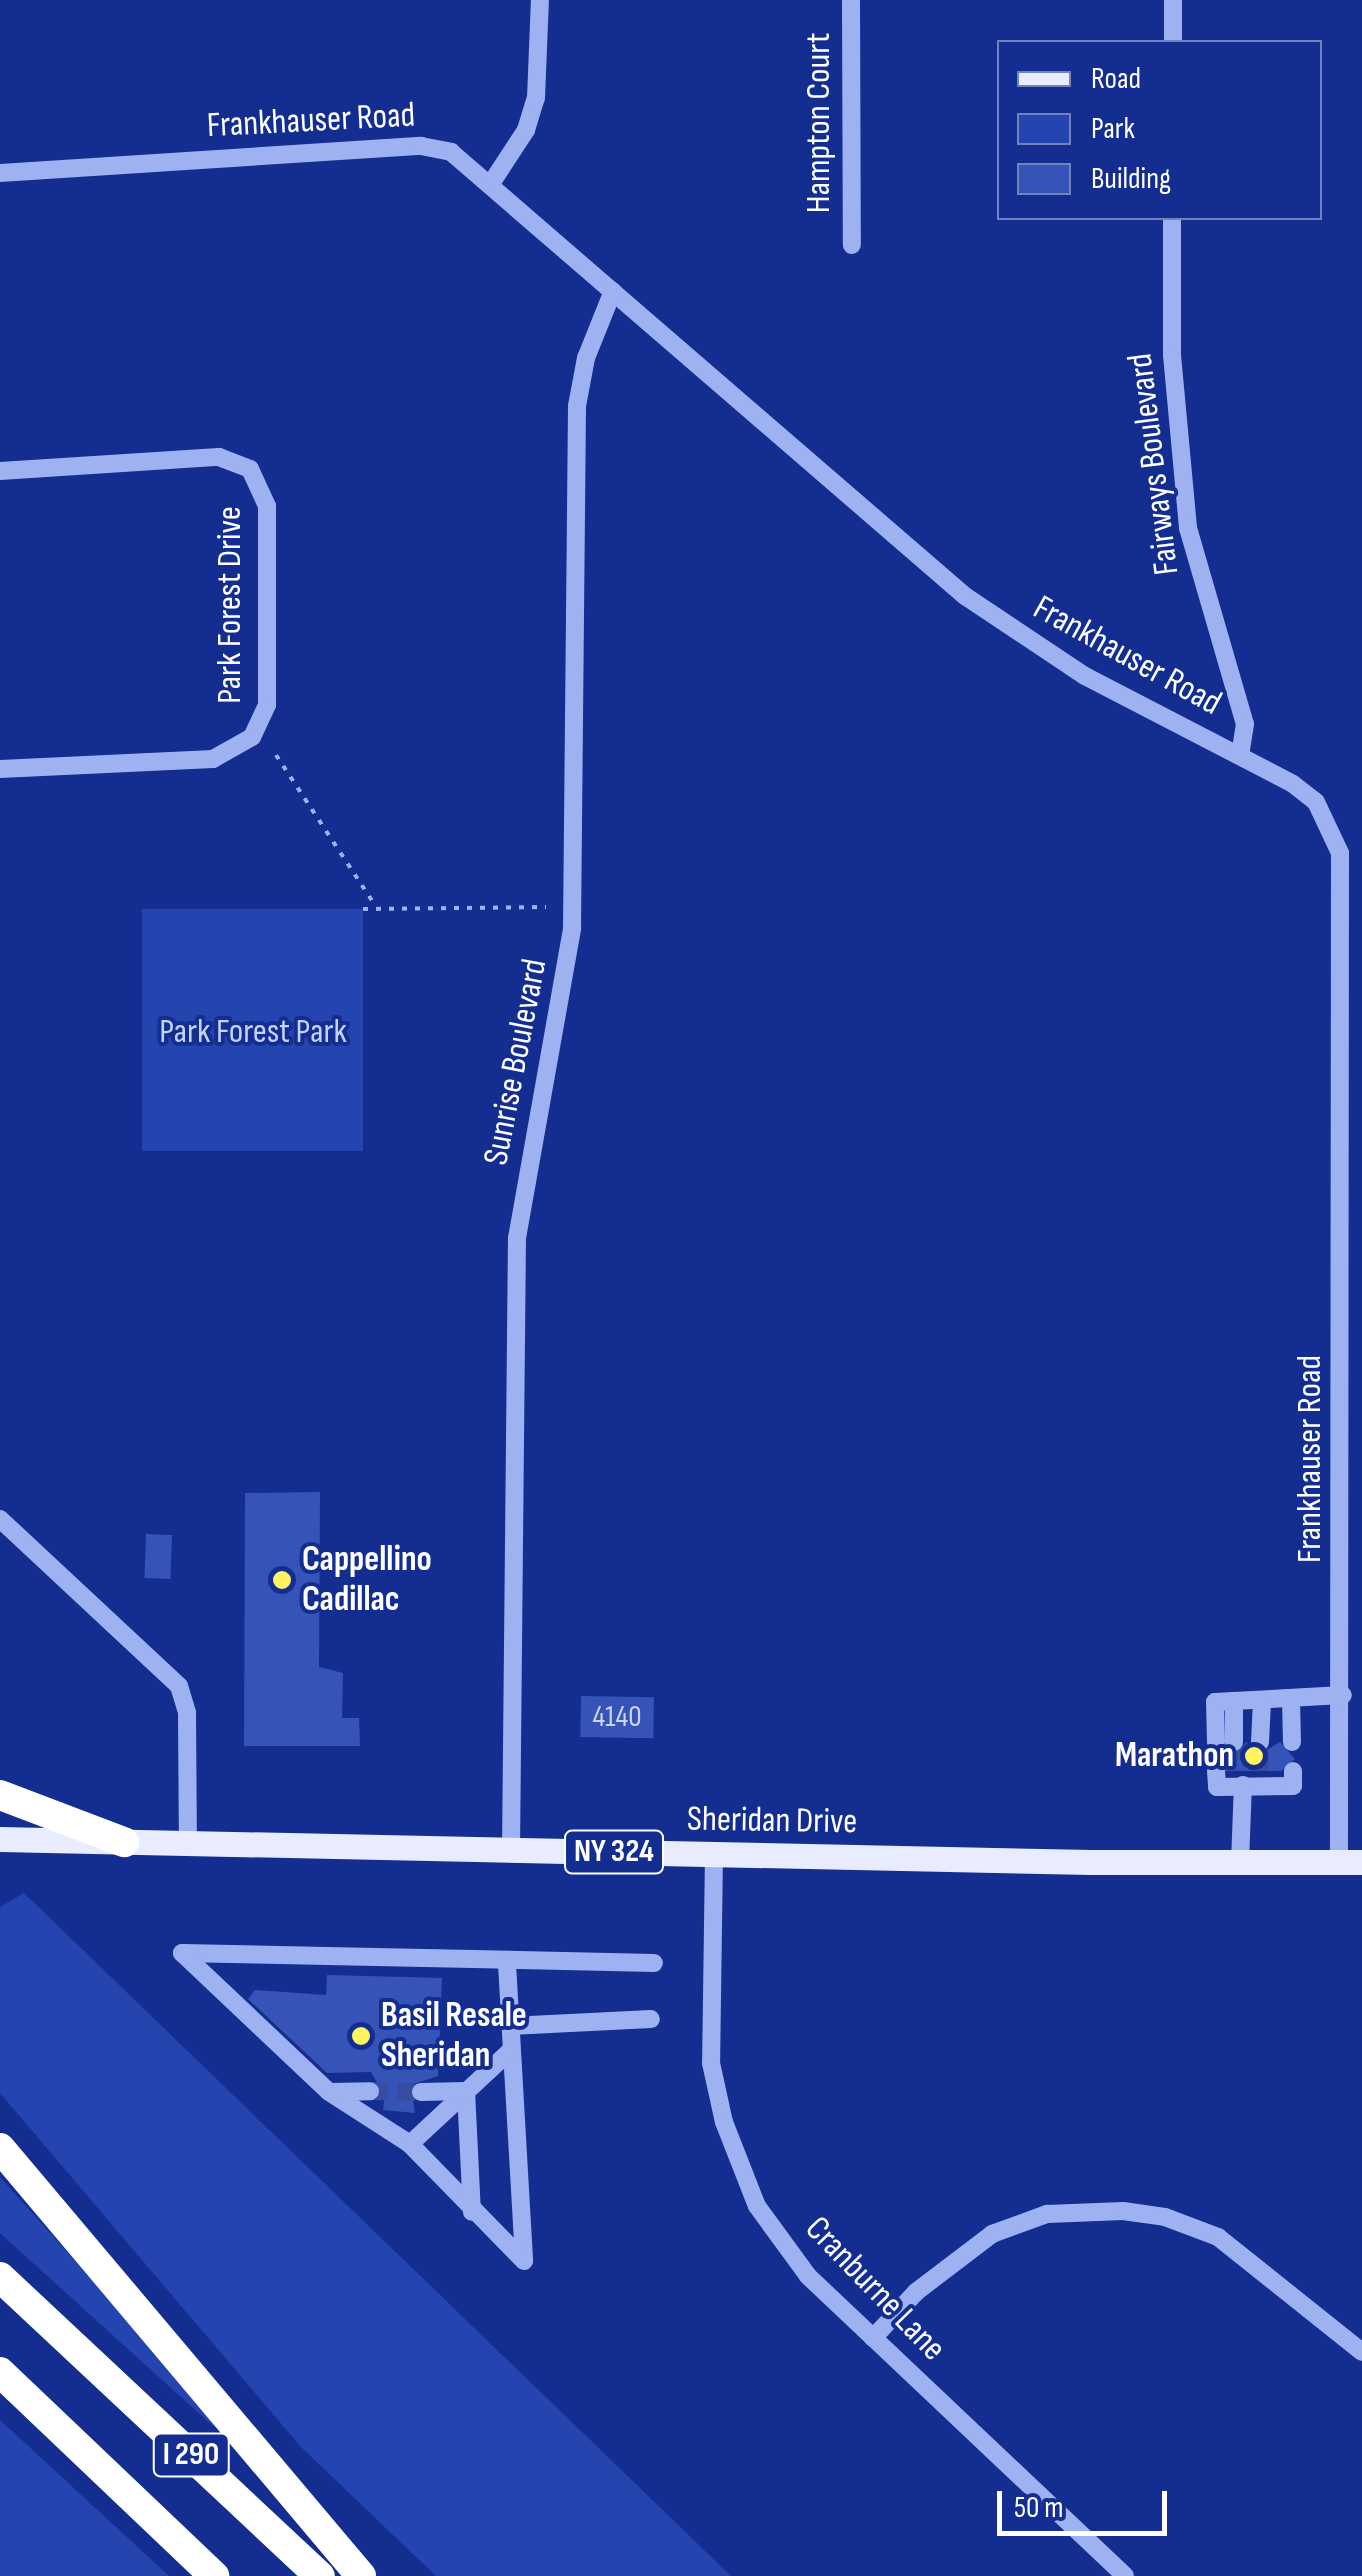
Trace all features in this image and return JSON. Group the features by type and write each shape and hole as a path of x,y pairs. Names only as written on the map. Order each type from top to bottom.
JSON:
{"highway":[{"path":"0,1795 124,1842"},
{"path":"0,2148 361,2576"},
{"name":"I 290","path":"0,2276 320,2576"},
{"name":"I 290","path":"0,2372 214,2576"}],"main road":[{"name":"Sheridan Drive","path":"0,1839 1350,1862"}],"street":[{"path":"492,182 526,130 536,98 540,0"},
{"name":"Hampton Court","path":"850,0 852,245"},
{"path":"1173,40 1174,0"},
{"name":"Frankhauser Road","path":"0,173 421,146 457,155 965,596 1085,676 1310,796 1333,828 1340,853 1343,1695 1350,1862"},
{"name":"Fairways Boulevard","path":"1172,220 1172,371 1188,528 1246,724 1240,756"},
{"name":"Sunrise Boulevard","path":"512,1850 517,1238 542,1080 568,978 573,456 586,358 613,291"},
{"name":"Park Forest Drive","path":"0,472 219,457 250,469 267,506 267,705 252,736 213,759 0,769"},
{"path":"0,1519 180,1686 187,1712 188,1843"},
{"path":"1225,1742 1215,1702 1343,1695"},
{"path":"1292,1699 1292,1742"},
{"path":"1260,1742 1262,1701"},
{"path":"1240,1862 1241,1778 1293,1786 1293,1771"},
{"name":"Cranburne Lane","path":"714,1854 708,2034 724,2122 758,2206 791,2256 1125,2576"},
{"path":"507,1964 524,2260 472,2212 410,2144 330,2092 182,1953 507,1964 654,1963"},
{"path":"510,2026 651,2019"},
{"path":"410,2144 510,2050"},
{"path":"330,2092 370,2091"},
{"path":"422,2092 466,2091"},
{"path":"466,2091 472,2212"},
{"path":"873,2338 916,2292 992,2234 1048,2214 1123,2210 1165,2217 1218,2237 1362,2352"}],"path":[{"path":"276,755 376,906"},
{"path":"363,909 546,908"}],"green space":[{"name":"Park Forest Park","path":"142,909 363,909 363,1151 142,1151"},
{"path":"24,1893 731,2576 436,2576 301,2447 0,2093 0,1907"},
{"path":"0,2177 203,2404 215,2428 0,2233"},
{"path":"0,2420 169,2576 0,2576"}],"building":[{"name":"Cappellino Cadillac","path":"320,1492 319,1667 343,1673 342,1718 359,1718 360,1746 244,1746 245,1493"},
{"path":"146,1534 172,1535 170,1579 144,1578"},
{"path":"581,1696 654,1697 653,1738 580,1737"},
{"name":"Marathon","path":"1246,1742 1260,1754 1280,1742 1295,1759 1281,1771 1228,1771 1212,1759 1225,1750 1239,1753"},
{"name":"Basil Resale Sheridan","path":"327,1975 442,1978 438,2076 411,2085 415,2113 383,2110 385,2096 371,2072 327,2073 248,1999 255,1990 326,1995"}],"tunnel":[{"path":"1216,1742 1216,1771"},
{"path":"1234,1742 1234,1771"},
{"path":"1260,1742 1260,1771"},
{"path":"370,2091 421,2092"}],"place":[{"name":"Cappellino Cadillac","path":"282,1580"},
{"name":"Marathon","path":"1254,1756"},
{"name":"Basil Resale Sheridan","path":"361,2036"}]}
